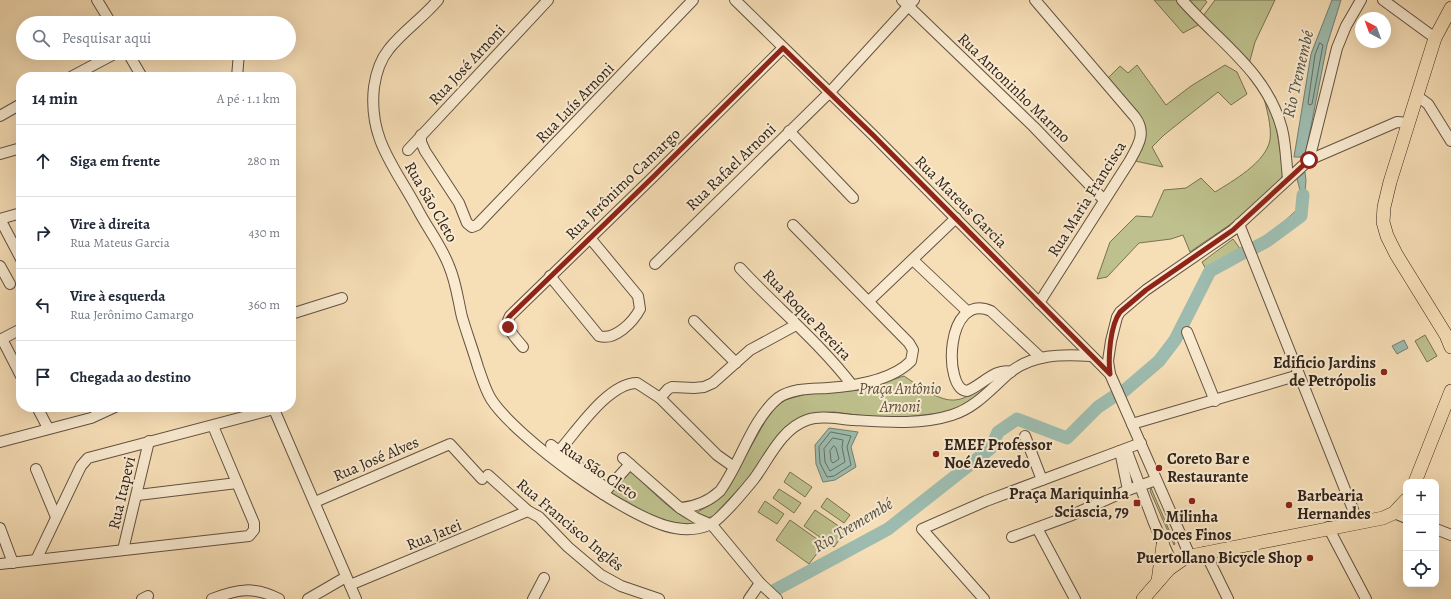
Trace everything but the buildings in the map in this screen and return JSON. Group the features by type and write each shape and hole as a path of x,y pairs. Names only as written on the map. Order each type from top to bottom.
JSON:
{"main road":[{"path":"1451,8 1435,38 1390,182 1384,207 1383,222 1387,236 1396,254 1446,335 1451,347"},
{"path":"1417,479 1451,391"},
{"path":"1143,599 1173,565 1190,556 1328,527 1400,515"},
{"path":"1158,582 1163,545"}],"street":[{"path":"97,0 107,16"},
{"name":"Rua São Cleto","path":"438,0 389,49 378,68 372,104 376,129 393,166 450,267 467,333 484,385 492,401 506,417 542,450 643,517 667,526 688,529 712,524"},
{"name":"Rua José Arnoni","path":"408,150 548,0"},
{"name":"Rua Luís Arnoni","path":"422,136 421,142 425,151 459,203 467,223 472,227 478,226 694,0"},
{"name":"Rua Mateus Garcia","path":"735,0 956,218 1110,374 1190,556"},
{"name":"Rua Maria Francisca","path":"1035,0 1140,124 1142,131 1139,144 1039,303"},
{"path":"1182,0 1244,62 1264,86 1282,129 1288,178"},
{"path":"1309,160 1337,48 1344,31 1361,0"},
{"path":"1383,0 1435,38"},
{"name":"Rua Antoninho Marmo","path":"908,2 1039,132 1104,200"},
{"name":"Rua Rafael Arnoni","path":"654,264 829,92 908,2"},
{"name":"Rua Jerônimo Camargo","path":"523,347 508,327 507,320 783,48"},
{"path":"80,72 103,60"},
{"path":"132,60 139,72"},
{"path":"237,72 238,60"},
{"path":"1417,96 1428,104 1451,140"},
{"path":"0,116 16,107"},
{"path":"1110,374 1108,361 1117,317 1120,312 1146,290 1239,224 1309,160 1398,122 1409,123"},
{"path":"789,131 854,198"},
{"path":"0,154 16,149"},
{"path":"16,214 0,219 16,249"},
{"path":"869,301 956,218"},
{"path":"1239,224 1323,431 1358,522"},
{"path":"680,508 693,507 714,497 726,483 764,413 780,397 799,390 852,385 893,373 907,366 911,362 913,350 909,343 793,225"},
{"path":"550,276 600,336 611,337 628,324 640,309 638,296 590,238"},
{"path":"913,260 968,312"},
{"path":"0,266 10,284"},
{"name":"Rua Roque Pereira","path":"740,268 840,369 852,385"},
{"path":"296,312 342,298"},
{"path":"1011,372 999,372 968,392 958,387 952,363 954,336 959,322 968,312 981,308 991,312 1041,358"},
{"path":"694,321 736,363"},
{"path":"734,467 717,455 660,398 668,389 672,387 704,387 721,377 757,346 796,325"},
{"path":"16,332 1,340 16,367"},
{"path":"1187,332 1215,400"},
{"path":"712,524 734,503 753,480 781,439 789,431 807,420 828,418 899,422 950,416 962,411 979,400 1011,372 1041,358 1062,355 1091,356"},
{"path":"1132,424 1299,375"},
{"name":"Rua São Cleto","path":"605,491 555,448 602,402 622,386 637,383 660,398"},
{"path":"40,412 48,428"},
{"path":"0,442 48,428 91,418 104,412"},
{"path":"36,560 85,461 92,457 149,441 213,426 260,412"},
{"path":"276,412 356,599"},
{"path":"0,564 249,536 255,526 213,426"},
{"path":"1025,436 1042,480"},
{"name":"Rua Itapevi","path":"123,550 138,495 149,441"},
{"path":"984,599 922,529 986,501 1141,443"},
{"name":"Rua José Alves","path":"315,502 450,444"},
{"name":"Rua Francisco Inglês","path":"450,444 485,477 528,512 539,517 568,547 602,575 621,586 655,599"},
{"path":"1123,450 1140,486 1163,545 1173,565"},
{"path":"1123,450 1128,490"},
{"path":"605,491 627,461 680,508 696,518 712,524 760,583 777,599"},
{"path":"36,469 56,517"},
{"path":"1012,537 1072,515 1128,490 1156,480"},
{"path":"138,495 237,483"},
{"name":"Rua Jatei","path":"308,599 348,581 528,512"},
{"path":"1328,527 1366,599"},
{"path":"0,528 13,563"},
{"path":"1037,528 1075,599"},
{"path":"1439,530 1451,535"},
{"path":"1204,552 1228,599"},
{"path":"534,599 544,578"},
{"path":"749,599 760,583"},
{"path":"212,599 243,590 262,591 279,599"}],"green space":[{"path":"1154,0 1178,0 1200,24 1183,33"},
{"path":"1189,0 1205,0 1207,2 1200,11"},
{"path":"1215,0 1275,0 1255,42 1249,64 1203,16"},
{"path":"1137,65 1166,105 1191,86 1225,65 1237,72 1247,94 1231,105 1218,92 1164,135 1152,147 1163,167 1135,161 1146,128 1108,78 1120,66 1128,73"},
{"path":"1263,94 1270,110 1279,140 1283,171 1279,182 1270,193 1242,216 1190,252 1183,235 1171,239 1139,243 1107,277 1097,279 1110,242 1136,216 1152,217 1164,190 1186,188 1201,178 1215,192 1256,163 1267,148 1270,140 1270,129"},
{"path":"1233,239 1241,250 1207,271 1202,262"},
{"path":"1425,335 1437,356 1427,362 1415,341"},
{"name":"Praça Antônio Arnoni","path":"1006,372 963,408 940,413 888,419 834,412 814,413 807,416 778,436 747,480 713,516 708,518 696,513 715,502 725,492 766,420 776,407 785,400 806,394 860,390 904,376 921,388 935,395 946,399 956,400 976,392"},
{"path":"627,471 631,471 672,509 699,524 674,523 663,520 612,494 611,491"},
{"path":"790,472 812,487 805,497 784,482"},
{"path":"1151,488 1175,544 1174,545 1150,491"},
{"path":"779,489 801,503 794,513 773,498"},
{"path":"827,498 850,515 844,523 821,507"},
{"path":"765,501 784,514 777,524 758,512"},
{"path":"815,510 846,531 834,547 804,526"},
{"path":"790,520 824,544 809,564 776,540"}],"water":[{"path":"1332,0 1341,0 1327,45 1305,157 1294,157 1311,54"},
{"path":"1305,172 1306,181 1303,210 1255,255 1253,249 1299,208 1300,190 1297,179"},
{"path":"1404,340 1408,348 1397,354 1392,346"},
{"path":"829,428 858,432 851,447 856,467 835,480 823,482 816,464 815,445"}],"waterway":[{"name":"Rio Tremembé","path":"1254,248 1267,241 1301,216 1303,195"},
{"name":"Rio Tremembé","path":"1124,391 1159,361 1175,340 1210,271 1243,253"},
{"name":"Rio Tremembé","path":"775,590 888,529 991,448 998,432 1017,419 1067,438 1098,407 1113,397"}],"place":[{"name":"Edificio Jardins de Petrópolis","path":"1384,372"},
{"name":"EMEF Professor Noé Azevedo","path":"936,454"},
{"name":"Coreto Bar e Restaurante","path":"1159,468"},
{"name":"Milinha Doces Finos","path":"1192,501"},
{"name":"Praça Mariquinha Sciascia, 79","path":"1137,503"},
{"name":"Barbearia Hernandes","path":"1289,505"},
{"name":"Puertollano Bicycle Shop","path":"1310,558"}],"route":[{"path":"508,327 507,320 510,316 783,48 873,135 1110,374 1108,361 1111,341 1117,317 1120,312 1146,290 1233,230 1309,160"}]}
